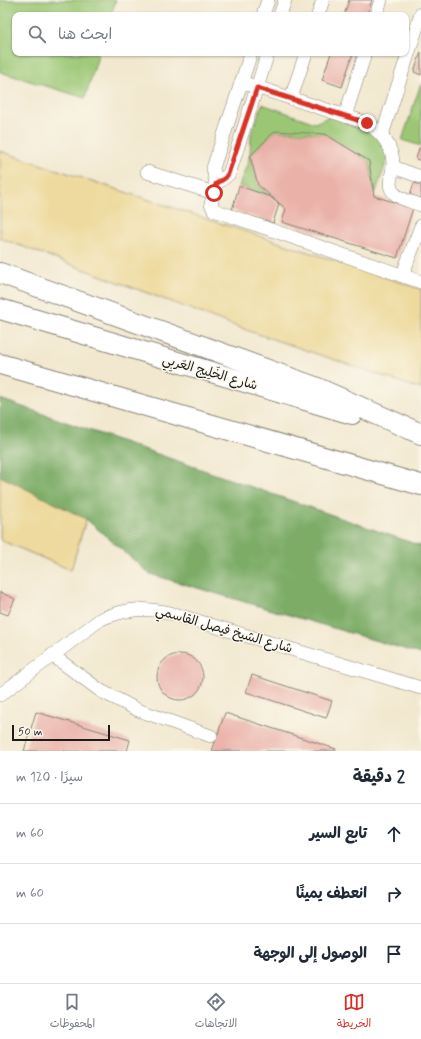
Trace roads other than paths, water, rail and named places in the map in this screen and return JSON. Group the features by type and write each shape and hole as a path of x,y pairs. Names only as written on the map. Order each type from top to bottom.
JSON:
{"highway":[{"path":"0,273 315,387 421,435"},
{"name":"شارع الخَلِيج العَربِي","path":"0,309 421,435"},
{"path":"0,364 421,485"}],"street":[{"path":"264,12 268,0"},
{"path":"281,12 285,0"},
{"path":"319,12 323,0"},
{"path":"409,51 421,14"},
{"path":"250,56 213,168 215,188 211,204 216,212 421,282"},
{"path":"215,188 228,174 267,56"},
{"path":"291,98 305,56"},
{"path":"382,135 407,56"},
{"path":"345,116 364,57"},
{"path":"241,82 367,123 382,135 390,150 393,167 390,185 394,194 421,205"},
{"path":"393,167 421,178"},
{"path":"147,172 215,188"},
{"path":"402,276 421,226"},
{"name":"شارع الشيخ فيصل القاسمي","path":"0,695 52,654 101,619 118,612 137,609 155,609 421,688"},
{"path":"52,654 101,690 132,707 157,718 211,736"}]}
